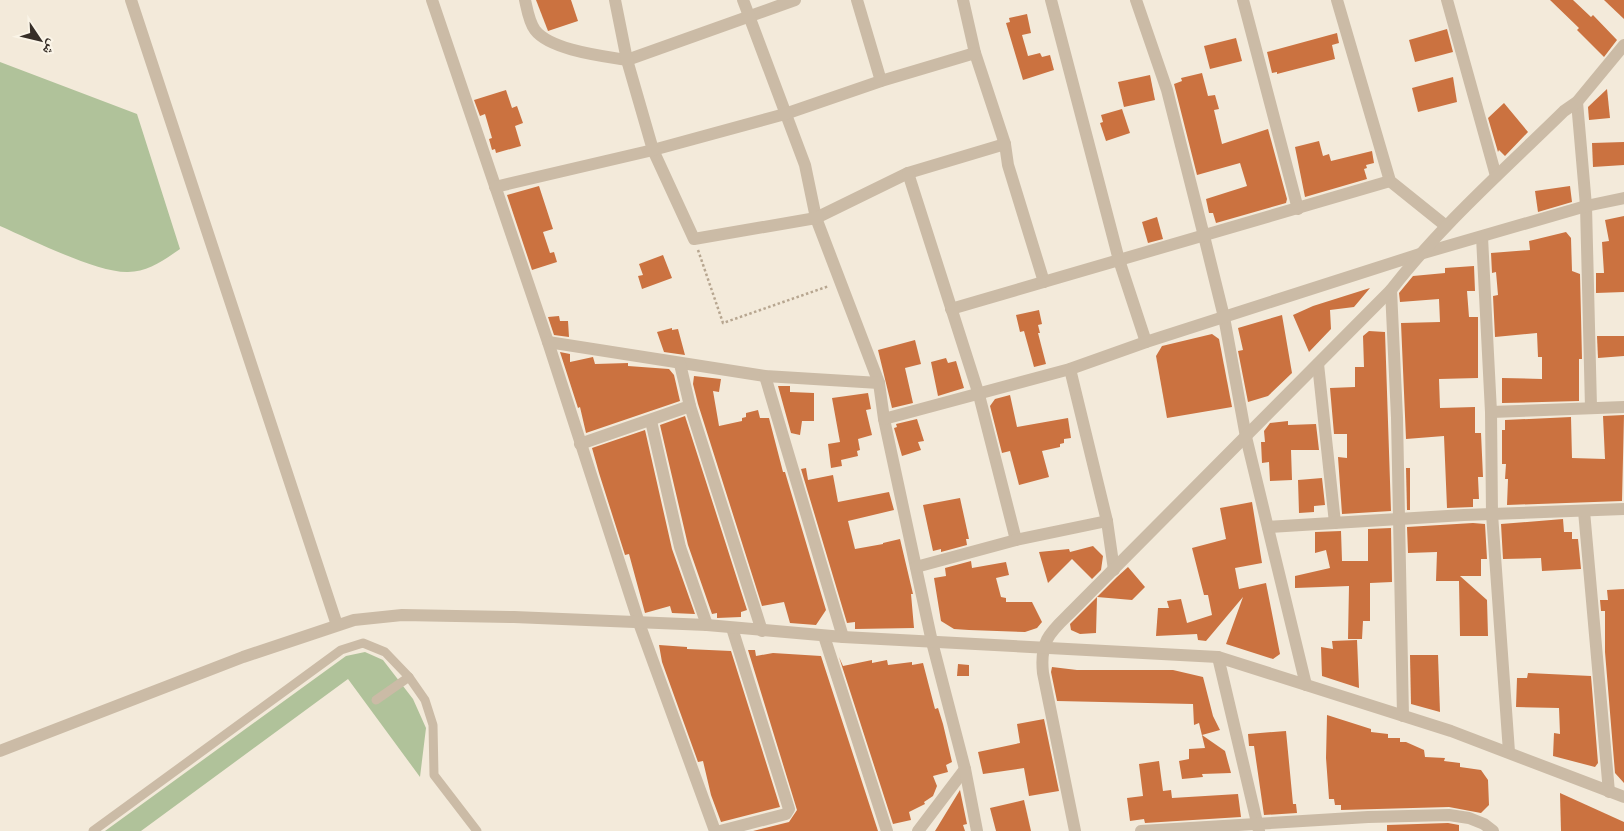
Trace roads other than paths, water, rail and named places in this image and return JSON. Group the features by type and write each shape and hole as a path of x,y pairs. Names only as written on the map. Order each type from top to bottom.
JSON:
{"street":[{"path":"131,0 338,625"},
{"path":"432,0 548,342 639,623 715,831"},
{"path":"525,0 534,29 544,38 598,55 627,60 795,0"},
{"path":"615,0 627,60 653,150 694,239 816,218 908,173 1005,144"},
{"path":"743,0 806,165 816,218 879,383 884,419 932,642 965,769 977,831"},
{"path":"857,0 881,81"},
{"path":"963,0 975,54 1005,144 1008,165 1044,282"},
{"path":"1051,0 1119,260 1146,342"},
{"path":"1136,0 1167,90 1204,236 1224,317 1246,437 1306,685"},
{"path":"1243,0 1298,209"},
{"path":"1337,0 1390,181 1446,226"},
{"path":"1447,0 1496,176"},
{"path":"1074,831 1043,673 1043,646 1049,635 1392,290 1420,254 1446,226 1564,111 1577,102 1624,46"},
{"path":"495,187 653,150 785,114 881,81 975,54"},
{"path":"1577,102 1586,206 1591,407"},
{"path":"908,173 979,395 1016,540"},
{"path":"951,309 1390,181"},
{"path":"884,419 1070,369 1146,342 1420,254 1586,206 1624,198"},
{"path":"1482,236 1491,412 1492,514 1509,752"},
{"path":"1392,290 1403,716"},
{"path":"548,342 765,376 879,383"},
{"path":"680,364 690,406 762,631"},
{"path":"1318,364 1335,523"},
{"path":"1070,369 1107,521 1114,570"},
{"path":"765,376 844,637"},
{"path":"580,444 690,406"},
{"path":"1491,412 1624,407"},
{"path":"650,421 680,547 707,625"},
{"path":"1268,527 1492,514 1624,509"},
{"path":"1584,512 1609,792"},
{"path":"916,567 1016,540 1107,521"},
{"path":"0,752 243,657 338,625 370,617 402,615 707,625 824,636 1218,656 1509,752 1624,797"},
{"path":"720,831 786,814 789,809 732,628"},
{"path":"824,636 887,831"},
{"path":"1218,656 1258,828"},
{"path":"918,831 965,769"},
{"path":"1141,831 1258,828 1368,817 1449,815 1469,818 1484,824 1493,831"}],"lane":[{"path":"93,831 341,650 363,644 385,652 409,677 425,700 433,725 434,775 477,831"},
{"path":"376,700 409,677"}]}
